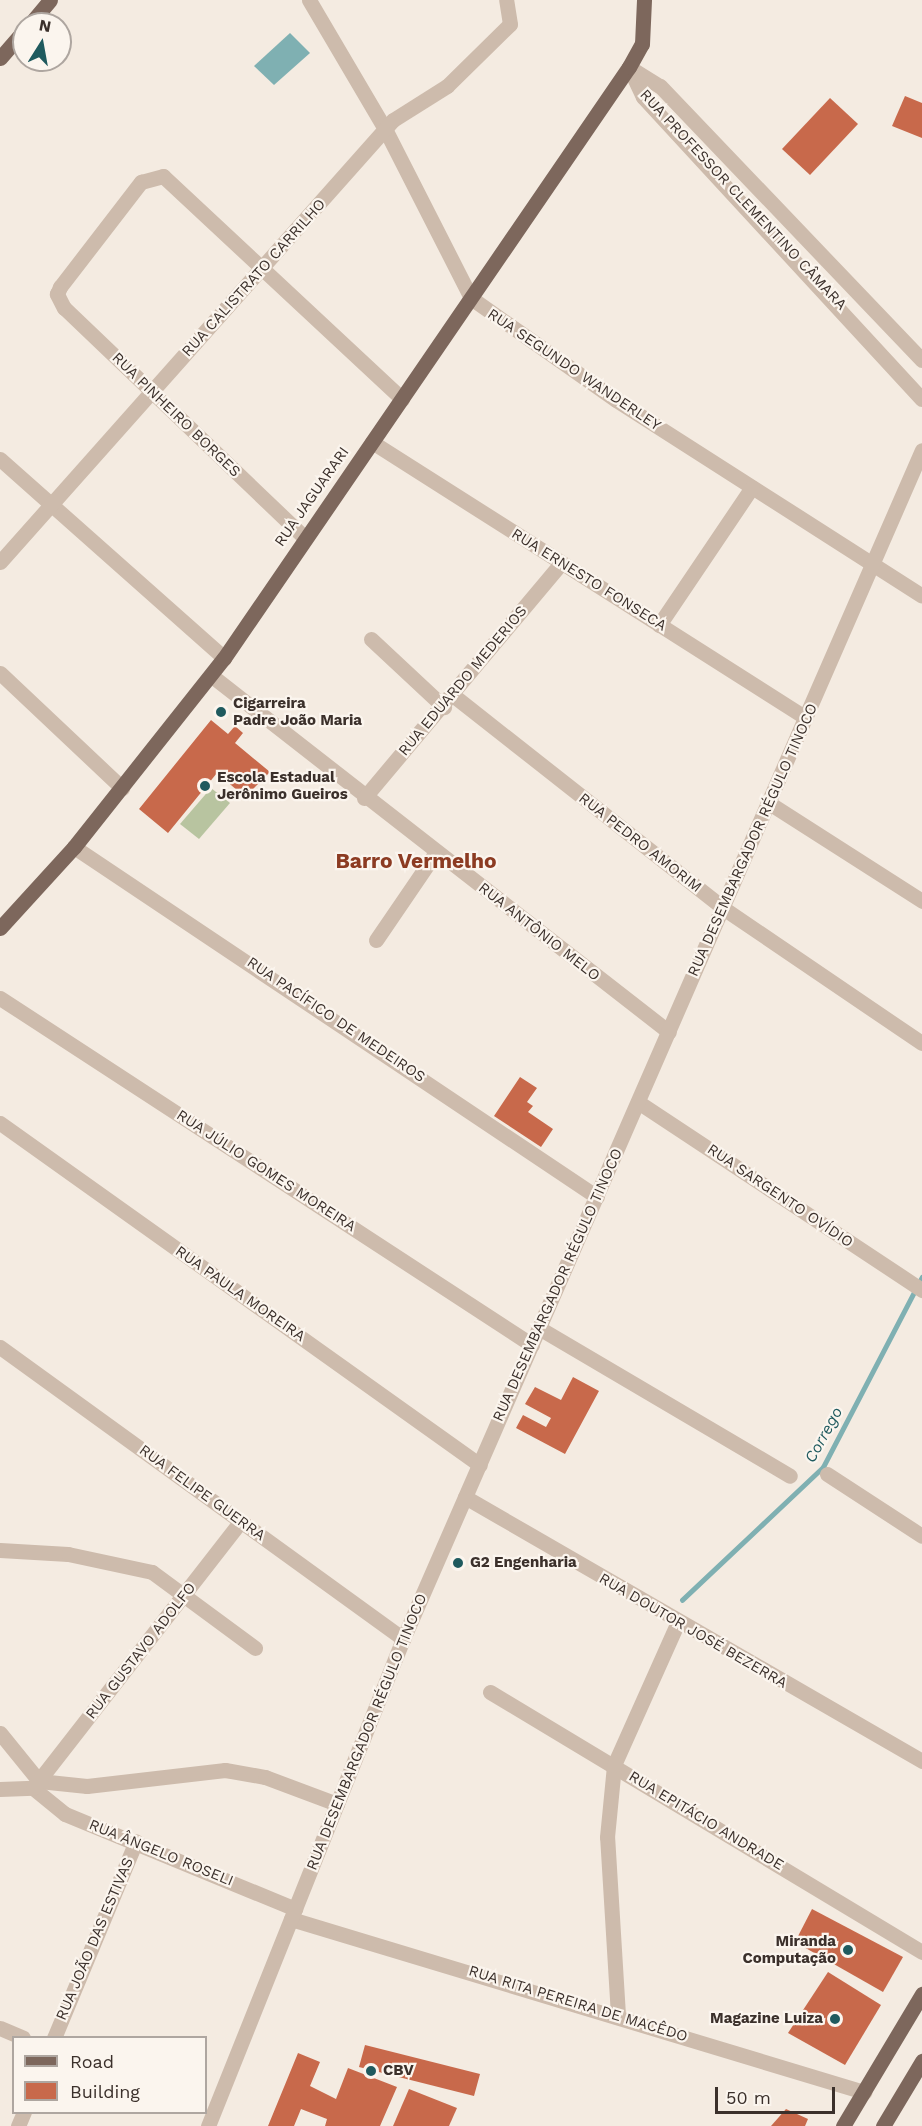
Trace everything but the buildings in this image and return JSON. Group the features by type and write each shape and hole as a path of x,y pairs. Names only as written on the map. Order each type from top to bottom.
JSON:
{"main road":[{"path":"40,12 50,0"},
{"name":"RUA JAGUARARI","path":"0,928 74,847 212,676 629,67 642,44 644,0"},
{"path":"0,58 12,44"},
{"path":"843,2126 922,1994"},
{"path":"883,2126 921,2066"}],"street":[{"name":"RUA SEGUNDO WANDERLEY","path":"310,0 385,129 471,298 752,487 922,596"},
{"name":"RUA CALISTRATO CARRILHO","path":"0,562 264,269 385,129 470,66 510,24 508,3"},
{"name":"RUA PROFESSOR CLEMENTINO CÂMARA","path":"629,67 660,86 922,360"},
{"name":"RUA PROFESSOR CLEMENTINO CÂMARA","path":"629,67 643,96 850,316 922,399"},
{"path":"723,182 738,167"},
{"name":"RUA PINHEIRO BORGES","path":"264,269 176,185 157,174 141,182 60,287 57,294 64,308 305,538"},
{"path":"264,269 402,399"},
{"path":"850,316 866,299"},
{"name":"RUA ERNESTO FONSECA","path":"372,442 806,718"},
{"name":"RUA DESEMBARGADOR RÉGULO TINOCO","path":"208,2118 404,1639 922,450"},
{"path":"0,459 224,658"},
{"path":"659,625 752,487"},
{"name":"RUA EDUARDO MEDERIOS","path":"364,798 449,701 561,563"},
{"name":"RUA PEDRO AMORIM","path":"371,639 449,701 723,908 922,1043"},
{"path":"0,673 122,788"},
{"name":"RUA ANTÔNIO MELO","path":"212,676 364,798 669,1032"},
{"path":"769,802 922,901"},
{"name":"RUA PACÍFICO DE MEDEIROS","path":"74,847 597,1197"},
{"path":"376,940 436,852"},
{"name":"RUA JÚLIO GOMES MOREIRA","path":"0,998 532,1345"},
{"name":"RUA SARGENTO OVÍDIO","path":"638,1102 922,1290"},
{"name":"RUA PAULA MOREIRA","path":"0,1123 480,1465"},
{"path":"539,1328 790,1476"},
{"name":"RUA FELIPE GUERRA","path":"0,1347 404,1639"},
{"path":"827,1474 922,1536"},
{"name":"RUA DOUTOR JOSÉ BEZERRA","path":"465,1497 677,1624 922,1761"},
{"name":"RUA GUSTAVO ADOLFO","path":"36,1785 241,1521"},
{"path":"0,1550 134,1567 185,1594 255,1648"},
{"path":"618,2015 607,1836 614,1765 677,1624"},
{"name":"RUA EPITÁCIO ANDRADE","path":"490,1692 922,1952"},
{"name":"RUA ÂNGELO ROSELI","path":"0,1733 54,1809 136,1841 293,1914"},
{"path":"0,1789 36,1785 87,1786 225,1770 265,1777 337,1804"},
{"name":"RUA JOÃO DAS ESTIVAS","path":"54,2036 136,1841"},
{"name":"RUA RITA PEREIRA DE MACÊDO","path":"293,1914 864,2092"},
{"path":"0,2028 20,2036"}],"green space":[{"path":"211,788 230,803 199,839 180,824"}],"water":[{"path":"290,33 310,53 274,85 254,66"}],"waterway":[{"name":"Corrego","path":"682,1600 823,1467 922,1277"}],"place":[{"name":"Cigarreira Padre João Maria","path":"221,712"},
{"name":"Escola Estadual Jerônimo Gueiros","path":"205,786"},
{"name":"G2 Engenharia","path":"458,1563"},
{"name":"Miranda Computação","path":"848,1950"},
{"name":"Magazine Luiza","path":"835,2019"},
{"name":"CBV","path":"371,2071"}],"district":[{"name":"Barro Vermelho","path":"416,861"}]}
